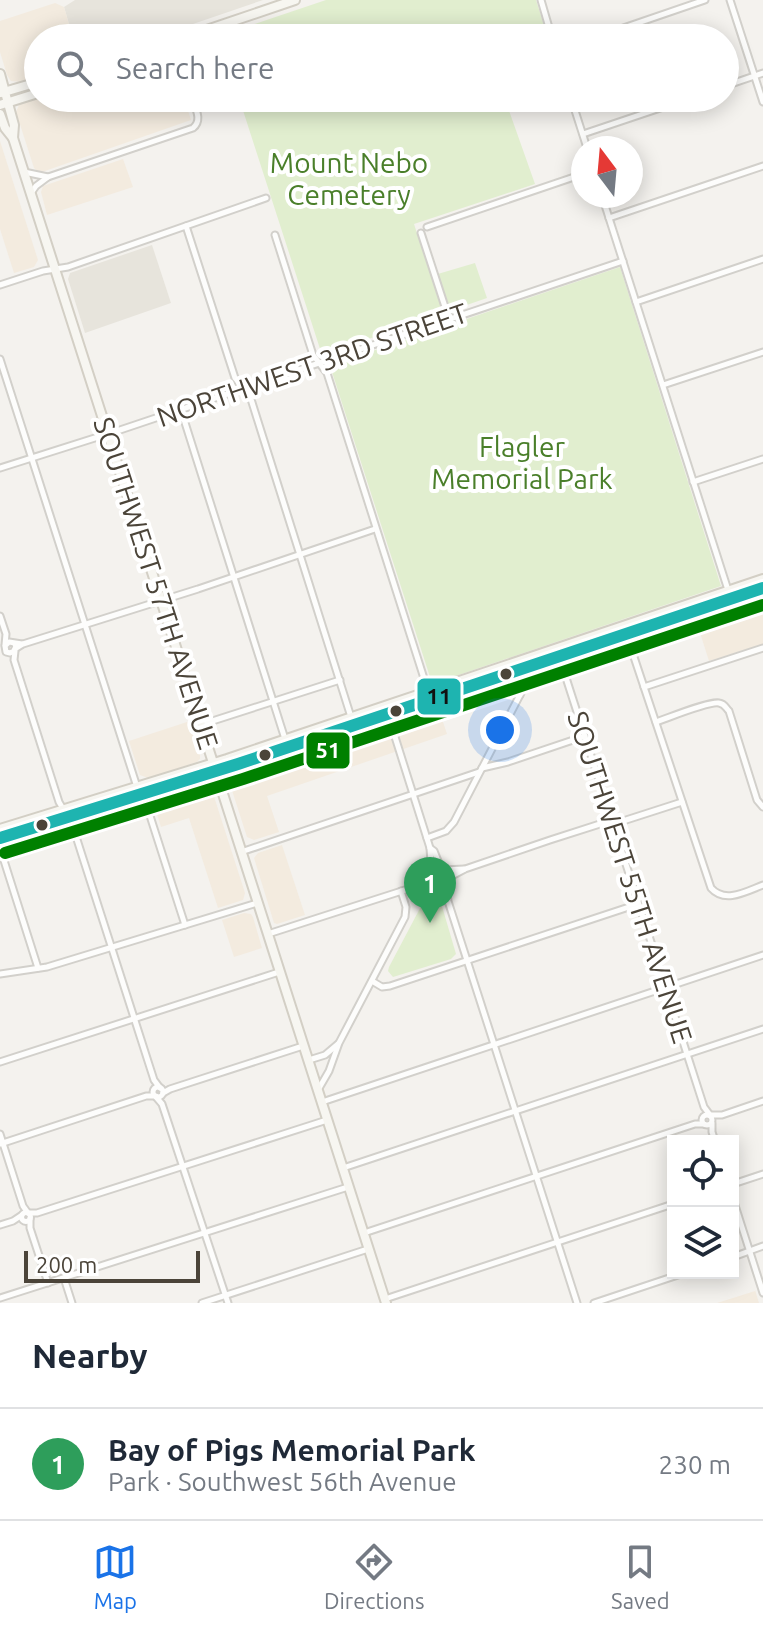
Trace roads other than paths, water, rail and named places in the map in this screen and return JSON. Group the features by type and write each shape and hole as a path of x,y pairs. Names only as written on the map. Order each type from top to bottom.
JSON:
{"main road":[{"path":"224,24 295,0"},
{"path":"0,74 4,104 14,125 13,138"},
{"path":"2,92 24,86"},
{"path":"4,104 24,98"},
{"path":"0,114 13,138"},
{"name":"SOUTHWEST 57TH AVENUE","path":"13,138 386,1301"},
{"path":"214,767 285,739 546,652 558,652 626,633 660,618 713,605 743,585 763,579"},
{"path":"1,835 339,730 730,594 763,588"},
{"path":"536,664 546,652"},
{"path":"389,713 400,701"},
{"path":"339,730 351,717"}],"street":[{"path":"541,0 548,24"},
{"path":"635,24 705,0"},
{"path":"730,0 738,24"},
{"path":"739,27 763,102"},
{"path":"739,81 763,73"},
{"path":"31,193 48,177 193,128 198,124 196,112"},
{"path":"576,112 583,134 648,112"},
{"path":"609,218 763,166"},
{"path":"24,172 48,177"},
{"path":"427,227 571,178"},
{"path":"0,285 68,267 266,198"},
{"path":"606,208 730,594"},
{"path":"186,226 235,378 250,396 351,717"},
{"path":"421,233 449,319"},
{"path":"275,235 313,355 327,373 428,691"},
{"path":"636,302 763,259"},
{"name":"NORTHWEST 3RD STREET","path":"0,468 623,261"},
{"path":"663,385 763,352"},
{"path":"0,359 185,925"},
{"path":"181,410 285,739"},
{"path":"693,482 763,459"},
{"path":"8,648 375,529"},
{"path":"0,616 59,802 72,824 228,1303"},
{"path":"626,633 710,885 721,896 763,885"},
{"path":"644,687 763,648"},
{"name":"SOUTHWEST 55TH AVENUE","path":"558,652 713,1135"},
{"path":"427,838 451,826 536,664"},
{"path":"508,673 517,681 520,695"},
{"path":"200,725 340,680"},
{"path":"656,722 709,704 721,704 729,711 757,800 763,807"},
{"path":"389,713 430,848 429,883 448,901"},
{"path":"241,852 585,736"},
{"path":"404,890 434,886 465,869 603,823 623,821 682,802"},
{"path":"1,835 3,848 0,850 38,968"},
{"path":"430,848 442,868 448,901 577,1303"},
{"path":"268,934 404,890 420,882 436,867 465,869"},
{"path":"318,1090 406,915 404,890"},
{"path":"0,974 38,968 258,903"},
{"path":"372,981 388,987 638,904"},
{"path":"322,1102 763,955"},
{"path":"0,1062 280,972"},
{"path":"343,1168 763,1029"},
{"path":"308,1060 325,1055 339,1043"},
{"path":"1,1143 304,1046"},
{"path":"364,1233 763,1101"},
{"path":"0,1225 328,1120"},
{"path":"0,1134 48,1283"},
{"path":"739,1182 763,1174"},
{"path":"0,1298 349,1186"},
{"path":"386,1301 667,1206"},
{"path":"736,1207 763,1293"},
{"path":"739,1255 763,1246"},
{"path":"202,1303 369,1249"},
{"path":"64,1278 72,1303"},
{"path":"594,1303 667,1279"}],"place":[{"name":"Bay of Pigs Memorial Park","path":"430,923"}],"park label":[{"name":"Mount Nebo Cemetery","path":"349,179"},
{"name":"Flagler Memorial Park","path":"522,463"}]}
